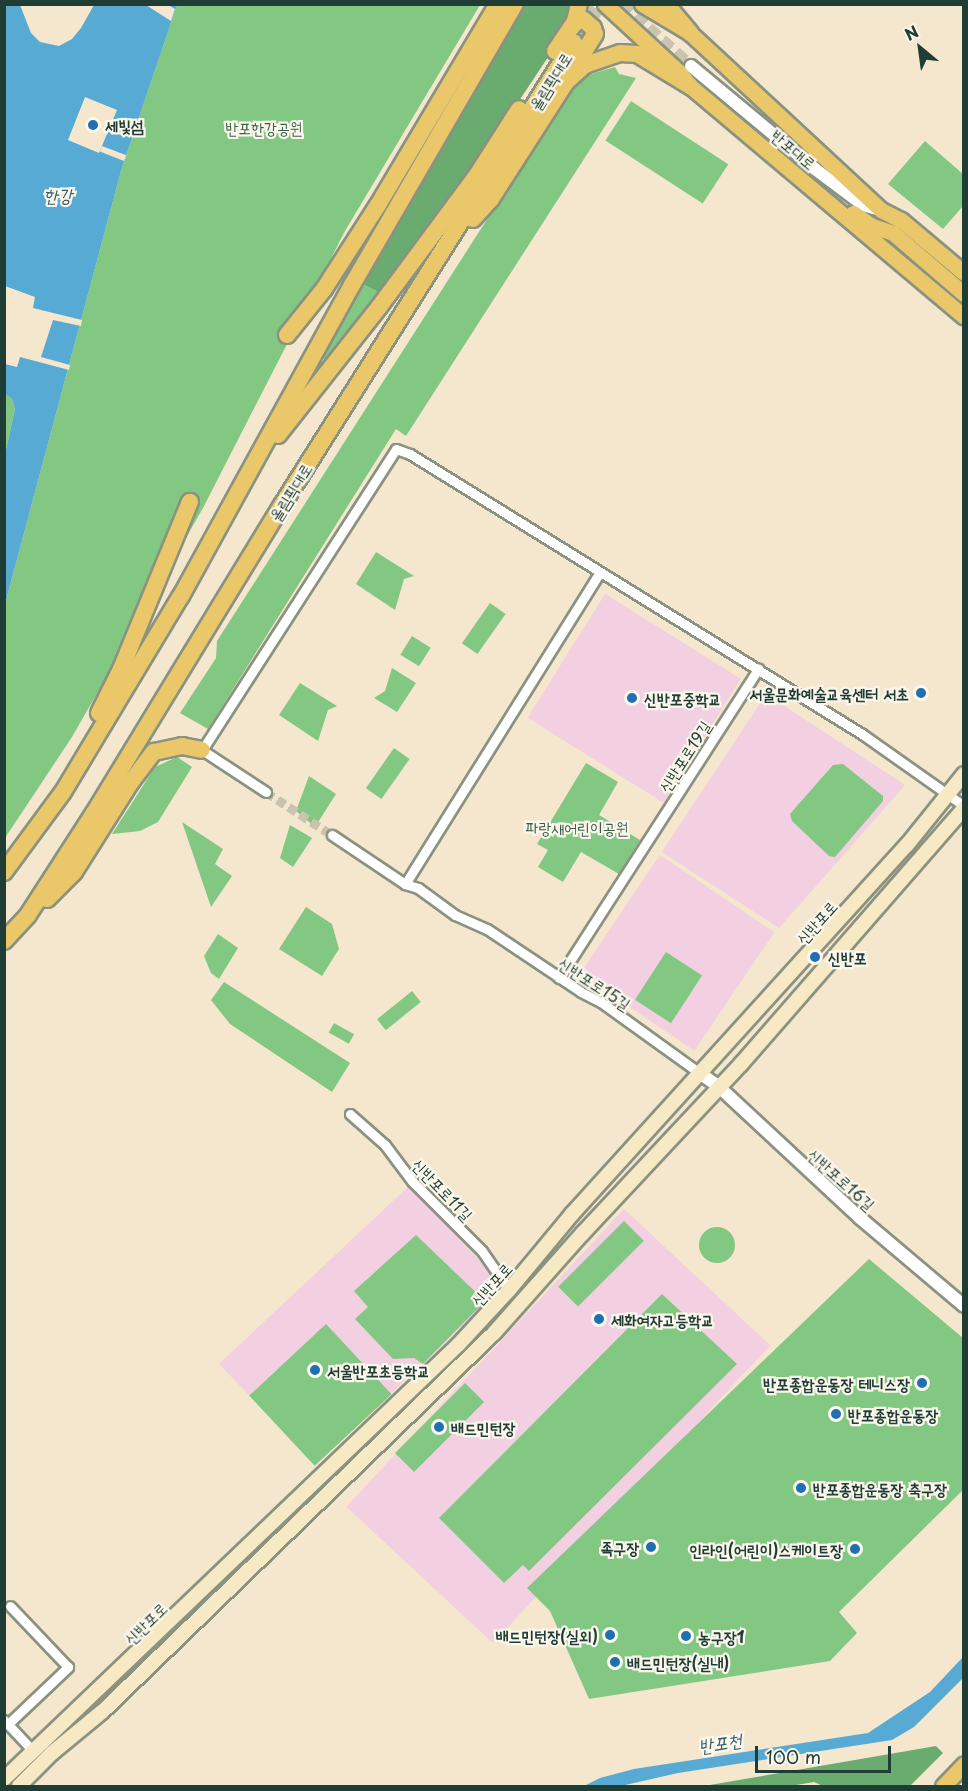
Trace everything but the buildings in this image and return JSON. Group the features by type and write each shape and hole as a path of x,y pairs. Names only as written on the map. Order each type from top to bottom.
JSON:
{"highway":[{"path":"571,37 579,4"},
{"path":"666,4 690,33"},
{"path":"5,871 56,802 181,596 242,481 474,74 509,6"},
{"path":"287,335 324,289 509,6"},
{"path":"242,481 380,307 477,175 571,37 579,19 589,24 595,34 566,82 491,199 439,258"},
{"name":"올림픽대로","path":"4,941 28,915 100,803 282,505 439,258 571,37"},
{"path":"566,82 591,61 627,53 643,56 690,86"},
{"path":"378,205 474,74"},
{"path":"56,802 121,669 190,502"},
{"path":"28,915 74,872 131,782 154,752 182,746 202,750"}],"main road":[{"name":"반포대로","path":"605,4 679,72 690,86 963,317"},
{"name":"반포대로","path":"642,4 690,33 772,106 881,210 901,220 963,273"},
{"path":"825,200 840,204 872,225 893,233 963,294"},
{"path":"881,210 893,233"},
{"name":"신반포로","path":"4,1779 458,1345 509,1290 572,1214 907,845 936,812 963,774"},
{"name":"신반포로","path":"19,1786 52,1754 103,1711 494,1333 794,1004 963,807"},
{"path":"943,1786 962,1768"}],"street":[{"name":"반포대로","path":"691,66 768,132"},
{"path":"768,132 863,205 881,210"},
{"path":"768,132 805,182"},
{"path":"266,792 202,750 396,449 410,454 862,734 963,807"},
{"path":"405,884 600,572"},
{"name":"신반포로19길","path":"559,978 758,669"},
{"name":"신반포로15길","path":"332,835 405,884 418,888 455,915 470,921 601,1002 700,1074"},
{"name":"신반포로16길","path":"700,1074 718,1086 860,1218 963,1306"},
{"name":"신반포로11길","path":"350,1114 385,1145 412,1181 482,1251 509,1290"},
{"path":"10,1606 68,1667 6,1722 34,1752"}],"shaded area":[{"name":"신반포중학교","path":"605,594 741,679 663,803 528,718"},
{"path":"766,694 905,785 779,928 662,852"},
{"path":"660,855 774,932 694,1051 580,974"},
{"path":"409,1186 502,1284 465,1323 316,1465 219,1364"},
{"path":"624,1209 770,1345 493,1643 346,1507"}],"green space":[{"name":"반포한강공원","path":"177,5 480,5 345,231 203,508 72,737 5,838 5,604 121,171"},
{"path":"523,5 572,5 568,27 446,211 380,293 363,284"},
{"path":"615,67 619,74 636,78 406,436 396,429 208,729 180,713 216,658 217,641 573,85 591,74"},
{"path":"631,101 728,164 703,204 605,140"},
{"path":"925,141 963,174 963,206 943,229 888,184"},
{"path":"363,284 380,293 327,361 323,358"},
{"path":"5,393 12,399 15,409 5,454"},
{"path":"376,552 414,576 404,579 395,610 356,584"},
{"path":"490,603 506,614 477,654 462,643"},
{"path":"412,636 431,648 419,666 400,655"},
{"path":"392,668 416,683 397,712 374,698 385,691"},
{"path":"300,683 337,706 328,710 318,741 279,715"},
{"path":"394,748 410,759 381,799 366,788"},
{"path":"177,757 192,767 158,822 140,831 112,834 155,767"},
{"name":"파랑새어린이공원","path":"586,763 618,782 599,815 640,840 619,874 581,852 563,882 538,867 548,850 537,844"},
{"path":"843,764 883,796 883,801 835,857 829,856 792,821 790,814 833,765"},
{"path":"309,776 336,794 315,827 296,811"},
{"path":"182,822 223,849 215,864 232,876 211,907"},
{"path":"290,825 312,838 293,867 280,858"},
{"path":"306,907 332,924 339,949 322,976 279,949"},
{"path":"218,934 238,948 219,979 211,973 204,956"},
{"path":"666,952 702,975 671,1023 635,1000"},
{"path":"224,982 350,1063 332,1092 230,1024 211,1000"},
{"path":"412,991 421,1002 386,1030 377,1019"},
{"path":"334,1023 354,1034 349,1044 329,1033"},
{"path":"624,1221 644,1241 578,1307 558,1287"},
{"path":"717,1227 730,1232 735,1245 730,1258 717,1263 704,1258 699,1245 704,1232"},
{"path":"416,1235 485,1301 423,1364 414,1358 393,1359 355,1319 368,1307 354,1291"},
{"name":"반포종합운동장","path":"869,1259 963,1338 963,1490 839,1612 857,1633 830,1661 589,1699 550,1611 527,1588"},
{"path":"662,1294 737,1364 529,1571 523,1565 504,1583 439,1518"},
{"path":"326,1324 391,1394 315,1466 249,1396"},
{"name":"배드민턴장","path":"465,1383 484,1402 414,1472 395,1453"},
{"path":"936,1746 943,1753 910,1786 823,1786 814,1782 790,1786 704,1786"}],"water":[{"name":"한강","path":"5,5 20,5 31,33 40,42 59,46 72,39 94,5 177,5 121,171 5,604 5,454 15,409 12,399 4,393","holes":["85,97 117,110 99,153 68,140"]},
{"name":"반포천","path":"963,1657 963,1678 914,1727 892,1740 678,1773 621,1786 584,1786 600,1778 634,1769 868,1733 930,1692"}],"pier":[{"path":"146,5 168,5 175,9 171,21"},
{"path":"102,146 126,155 124,161 100,152"},
{"path":"5,286 35,297 33,308 82,320 81,326 53,320 41,357 70,365 69,370 20,357 17,367 5,364"}],"tunnel":[{"path":"574,42 599,4"},
{"path":"622,4 691,66"},
{"path":"266,792 332,835"}],"place":[{"name":"세빛섬","path":"93,125"},
{"name":"서울문화예술교육센터 서초","path":"921,693"},
{"name":"신반포중학교","path":"632,698"},
{"name":"신반포","path":"815,957"},
{"name":"세화여자고등학교","path":"599,1319"},
{"name":"서울반포초등학교","path":"315,1370"},
{"name":"반포종합운동장 테니스장","path":"922,1383"},
{"name":"반포종합운동장","path":"836,1414"},
{"name":"배드민턴장","path":"439,1427"},
{"name":"반포종합운동장 축구장","path":"801,1488"},
{"name":"족구장","path":"651,1547"},
{"name":"인라인(어린이)스케이트장","path":"855,1549"},
{"name":"배드민턴장(실외)","path":"610,1635"},
{"name":"농구장1","path":"686,1636"},
{"name":"배드민턴장(실내)","path":"615,1662"}]}
